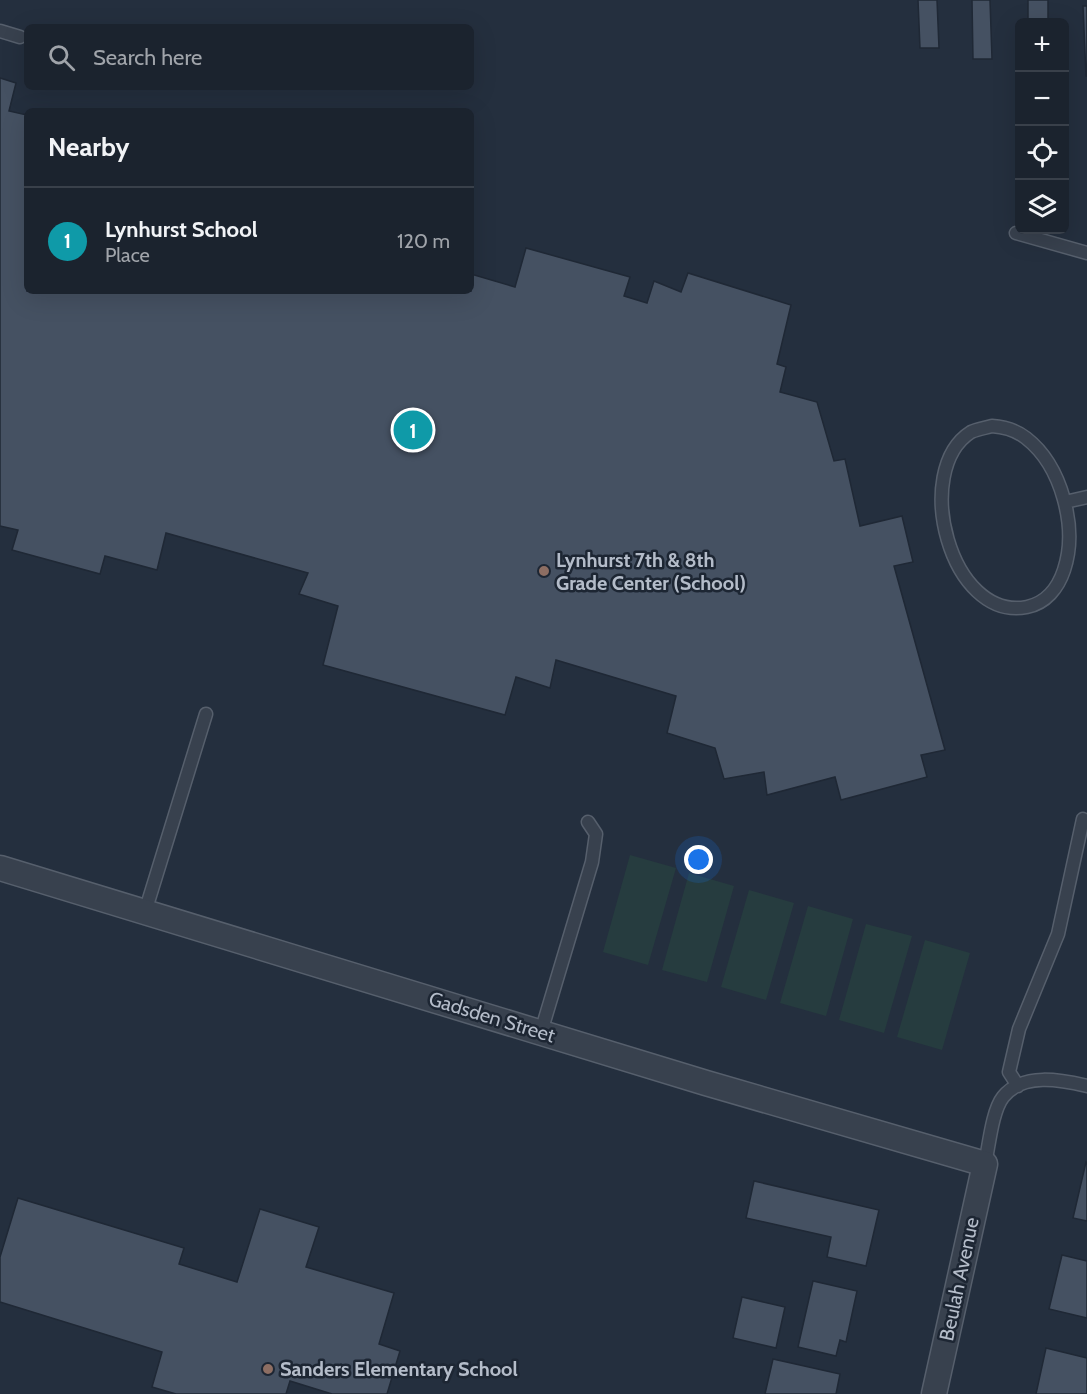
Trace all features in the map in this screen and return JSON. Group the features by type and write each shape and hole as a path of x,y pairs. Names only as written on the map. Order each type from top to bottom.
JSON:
{"street":[{"name":"Gadsden Street","path":"0,868 706,1083 984,1164"},
{"name":"Beulah Avenue","path":"934,1394 984,1164"}],"lane":[{"path":"0,31 20,37"},
{"path":"1020,234 1087,253"},
{"path":"992,426 1008,428 1026,437 1053,471 1065,502 1069,527 1067,561 1056,588 1047,598 1033,606 1019,609 992,603 981,596 954,557 945,531 942,508 941,496 947,466 962,439 973,431 992,426"},
{"path":"1065,502 1087,497"},
{"path":"145,912 206,714"},
{"path":"1018,1086 1009,1072 1019,1029 1058,934 1083,819"},
{"path":"541,1032 592,862 596,834 588,822"},
{"path":"984,1164 1003,1097 1018,1086 1044,1079 1087,1086"}],"green space":[{"path":"630,855 676,868 648,965 603,952"},
{"path":"689,873 734,886 707,982 662,970"},
{"path":"749,890 794,903 766,1000 721,987"},
{"path":"808,906 853,919 826,1016 780,1003"},
{"path":"866,924 912,936 884,1033 839,1020"},
{"path":"925,940 970,953 942,1050 897,1037"}],"building":[{"path":"918,0 937,0 939,48 920,48"},
{"path":"972,0 990,0 992,59 973,59"},
{"path":"1028,0 1048,0 1048,18 1028,18"},
{"path":"1083,6 1087,6 1087,76 1086,76"},
{"path":"0,78 16,83 9,111 24,114 24,294 474,294 474,275 515,287 526,248 630,277 624,296 647,303 654,281 681,292 688,273 791,305 777,364 786,367 780,392 817,402 834,461 845,459 860,526 902,516 913,562 894,566 945,750 921,755 927,777 841,800 835,777 767,795 764,772 724,779 715,748 667,733 676,696 556,660 550,688 516,677 505,715 323,665 338,606 299,594 308,573 166,533 157,570 105,556 100,574 12,550 18,530 0,526"},
{"path":"1087,1163 1087,1221 1073,1218"},
{"path":"754,1181 879,1210 866,1266 827,1257 831,1237 746,1218"},
{"path":"18,1198 184,1248 179,1264 237,1282 260,1209 319,1227 306,1267 394,1293 379,1344 400,1351 387,1394 332,1394 290,1381 286,1394 176,1394 152,1387 162,1352 0,1302 0,1257"},
{"path":"1062,1255 1087,1261 1087,1318 1049,1309"},
{"path":"813,1281 857,1291 846,1342 840,1340 836,1356 798,1347"},
{"path":"742,1297 785,1307 776,1348 733,1338"},
{"path":"1046,1348 1087,1358 1087,1394 1036,1394"},
{"path":"773,1359 840,1374 836,1394 765,1394"}],"place":[{"name":"Lynhurst School","path":"413,430"},
{"name":"Lynhurst 7th & 8th Grade Center (School)","path":"544,571"},
{"name":"Sanders Elementary School","path":"268,1369"}]}
